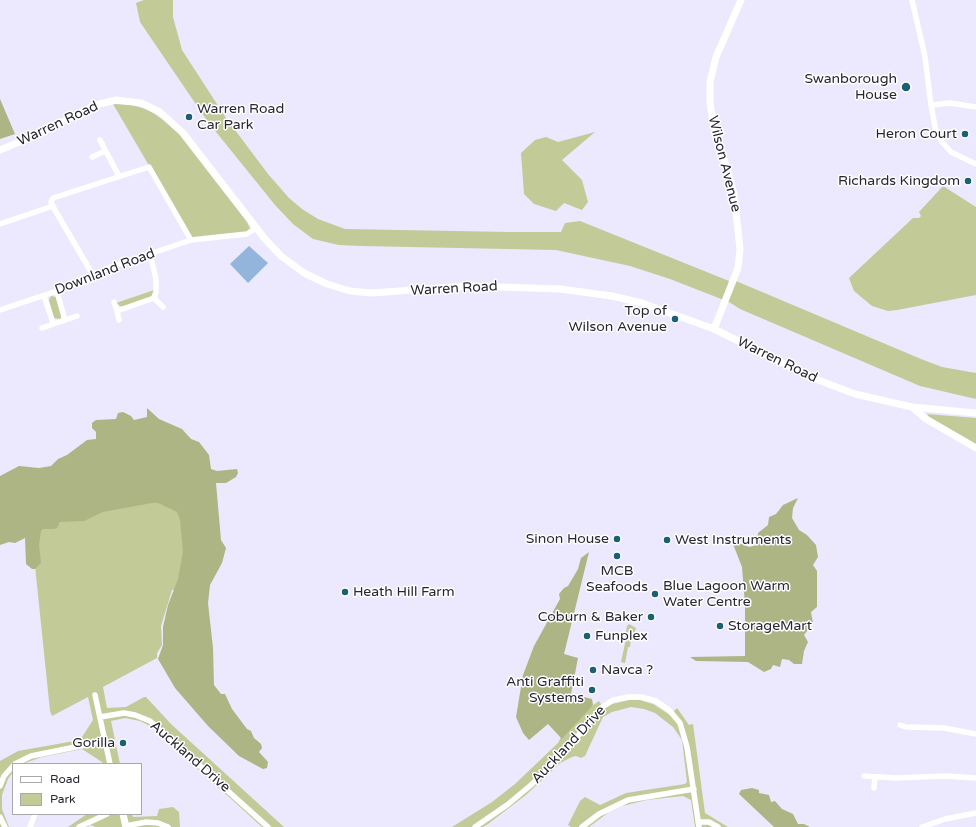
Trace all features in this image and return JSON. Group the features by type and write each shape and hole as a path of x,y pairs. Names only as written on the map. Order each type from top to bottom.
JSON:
{"street":[{"name":"Wilson Avenue","path":"714,329 738,268 740,240 730,179 712,121 710,82 716,57 741,0"},
{"path":"912,0 925,58 936,132 942,142 955,155 976,164"},
{"name":"Warren Road","path":"0,150 43,132 95,105 116,100 141,103 160,112 184,133 272,247 290,263 309,276 343,289 372,293 468,286 524,287 580,291 642,303 714,329 826,384 867,397 912,407 976,413"},
{"path":"931,105 950,103 976,107"},
{"path":"100,140 119,176"},
{"path":"94,154 105,151"},
{"path":"95,275 90,270 53,206 51,202 53,198 149,167 191,240"},
{"path":"0,224 53,206"},
{"name":"Downland Road","path":"0,310 87,282 95,275 108,268 191,240 246,234 256,228"},
{"path":"150,254 156,278 156,292 154,298"},
{"path":"57,292 65,320"},
{"path":"44,296 53,324"},
{"path":"154,298 163,307"},
{"path":"117,311 154,298"},
{"path":"114,302 119,320"},
{"path":"42,328 77,316"},
{"path":"912,407 926,419 976,448"},
{"path":"95,695 110,763"},
{"name":"Auckland Drive","path":"475,827 531,785 562,755 602,707 613,700 624,697 641,697 656,701 670,710 677,718 684,733 699,824"},
{"name":"Auckland Drive","path":"100,717 130,714 150,721 268,827"},
{"path":"900,725 906,727 953,729 976,734"},
{"path":"17,763 31,756 105,741"},
{"path":"0,786 5,775 12,767"},
{"path":"864,776 875,778 976,778"},
{"path":"874,788 875,778"},
{"path":"582,827 599,814 621,802 652,794 694,789"},
{"path":"922,827 944,819 976,813"},
{"path":"30,827 35,815"},
{"path":"79,827 105,815"},
{"path":"123,815 126,827 146,822 158,823 168,827"},
{"path":"0,817 5,827"},
{"path":"699,824 709,822 718,827"}],"green space":[{"path":"144,0 173,0 173,17 182,50 226,118 268,174 289,198 302,209 318,219 345,229 509,232 561,232 565,223 580,221 729,281 736,281 921,359 942,367 976,373 976,399 920,386 740,309 729,302 670,279 630,266 556,250 339,245 313,239 293,224 275,205 208,122 140,22 136,3"},
{"path":"0,99 15,134 0,139"},
{"path":"113,104 132,105 149,110 179,134 247,222 251,231 247,233 192,239"},
{"path":"595,132 562,160 582,180 588,202 582,210 564,203 556,211 534,204 524,194 521,153 535,140 546,137 558,142"},
{"path":"943,186 976,207 976,295 888,311 872,306 854,291 849,278 913,218 919,218 921,216 919,212"},
{"path":"154,290 151,297 122,307 116,303"},
{"path":"51,296 56,297 62,315 60,319 54,318 49,300"},
{"path":"147,408 159,419 182,429 191,439 199,442 209,455 211,469 217,471 237,469 238,473 236,477 226,483 216,483 221,540 226,548 222,563 210,585 208,603 213,648 214,685 221,694 225,694 232,709 247,729 251,731 254,738 261,744 262,748 259,752 268,762 267,768 263,769 239,756 208,726 175,688 158,659 163,645 163,627 168,605 178,579 183,552 180,520 177,512 158,503 152,503 103,512 84,521 60,522 57,528 43,529 41,531 39,545 41,563 35,569 32,569 26,564 25,538 15,543 9,542 0,545 0,476 19,466 39,468 51,466 58,459 67,455 87,440 96,439 96,432 92,428 92,423 96,420 116,419 118,413 123,412 131,416 134,420 147,417"},
{"path":"927,414 976,418 976,444 929,417"},
{"path":"185,491 190,587 172,590 161,626 162,645 157,653 157,658 103,687 107,708 126,707 146,697 171,724 284,827 262,827 152,727 140,721 125,718 111,721 120,763 102,763 82,749 42,757 25,763 12,763 12,773 8,779 2,795 2,809 9,827 0,827 0,761 18,751 80,740 93,720 88,697 52,716 50,711 31,527"},
{"path":"798,498 793,508 792,518 799,530 807,535 816,545 818,557 813,565 817,571 817,607 811,612 813,623 804,635 808,642 804,651 802,664 794,664 789,660 782,659 780,667 773,665 771,669 764,672 748,662 696,661 690,657 745,656 745,605 742,567 733,544 743,544 749,547 757,545 758,533 768,525 769,517 776,514 783,505"},
{"path":"589,552 564,654 578,658 571,694 592,699 593,705 562,739 548,724 529,740 523,733 516,717 523,675 534,646 560,599 559,594 568,586 578,569 581,558"},
{"path":"629,624 636,628 633,638 631,638 630,647 628,647 625,663 621,662 627,626"},
{"path":"629,700 640,700 653,704 670,715 677,708 689,725 693,724 705,813 728,827 695,827 691,800 683,796 647,800 622,806 609,812 589,827 571,827 568,825 580,801 585,797 600,805 626,793 685,784 687,782 682,740 673,727 655,713 644,709 631,707 612,712 603,717 585,756 581,758 576,756 572,757 560,763 526,795 488,824 483,827 452,827 492,802 515,784 558,743 561,737 562,739 589,708 599,701 604,709 612,704"},
{"path":"752,788 759,790 759,793 769,795 771,802 775,801 782,809 793,814 798,824 804,824 810,827 774,827 739,794 741,790"},
{"path":"173,807 179,812 180,827 95,827 91,825 87,827 68,827 86,815 132,815 133,817 157,816 159,809"}],"water":[{"path":"249,246 268,263 248,283 230,264"}],"place":[{"name":"Swanborough House","path":"906,87"},
{"name":"Warren Road Car Park","path":"189,117"},
{"name":"Heron Court","path":"965,134"},
{"name":"Richards Kingdom","path":"968,181"},
{"name":"Top of Wilson Avenue","path":"675,319"},
{"name":"Sinon House","path":"617,539"},
{"name":"West Instruments","path":"667,540"},
{"name":"MCB Seafoods","path":"617,556"},
{"name":"Heath Hill Farm","path":"345,592"},
{"name":"Blue Lagoon Warm Water Centre","path":"655,594"},
{"name":"Coburn & Baker","path":"651,617"},
{"name":"StorageMart","path":"720,626"},
{"name":"Funplex","path":"587,636"},
{"name":"Navca ?","path":"593,670"},
{"name":"Anti Graffiti Systems","path":"592,690"},
{"name":"Gorilla","path":"123,743"}]}
